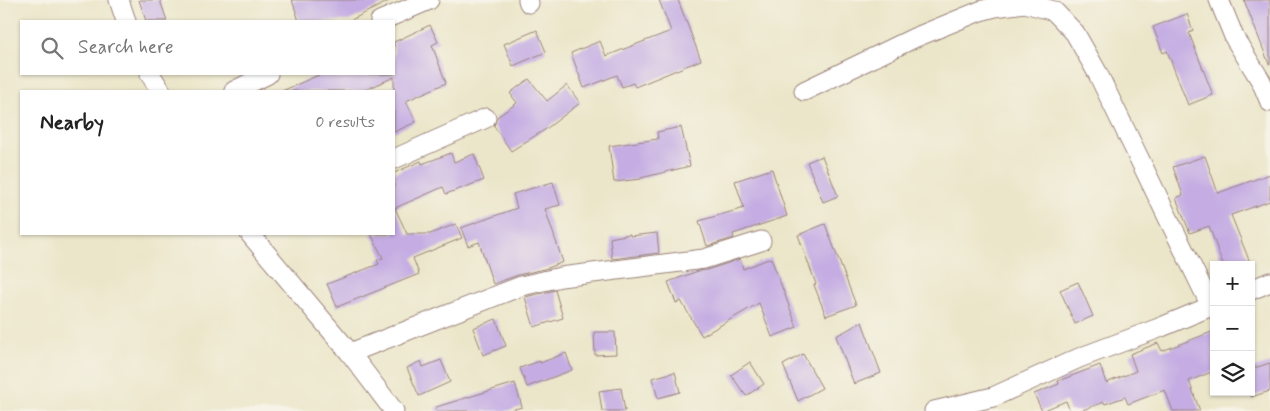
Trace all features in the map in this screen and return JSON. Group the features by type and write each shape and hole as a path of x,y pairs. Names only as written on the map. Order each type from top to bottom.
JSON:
{"street":[{"path":"119,0 126,20"},
{"path":"382,20 429,0"},
{"path":"1219,0 1235,39 1261,81 1270,102"},
{"path":"804,91 914,38 980,11 1025,3 1054,11 1075,33 1097,72 1210,302"},
{"path":"151,75 160,90"},
{"path":"236,90 266,75"},
{"path":"395,159 486,118"},
{"path":"251,235 350,353 394,411"},
{"path":"350,353 521,286 561,277 704,259 761,241"},
{"path":"1255,288 1270,282"},
{"path":"934,411 993,397 1079,358 1210,307"}],"building":[{"path":"139,0 160,0 167,20 146,20"},
{"path":"292,0 391,0 351,20 299,20"},
{"path":"659,0 678,0 701,60 635,87 633,83 622,87 617,75 584,88 571,53 600,41 606,56 671,31"},
{"path":"1244,0 1270,0 1270,64 1269,64"},
{"path":"1187,14 1193,31 1189,33 1213,95 1188,105 1167,51 1163,53 1153,27"},
{"path":"430,25 438,42 432,45 446,83 406,101 416,122 395,132 394,77 365,90 284,90 319,75 395,75 395,42"},
{"path":"537,30 546,52 513,66 504,44"},
{"path":"529,79 547,101 567,85 580,103 546,129 511,151 494,126 497,117 517,103 510,93"},
{"path":"681,127 690,166 641,179 614,182 609,146 658,139 657,132"},
{"path":"451,153 454,162 474,154 484,180 446,194 443,187 395,208 395,173 421,161 422,164"},
{"path":"822,156 838,196 823,202 807,162"},
{"path":"1205,156 1218,193 1270,174 1270,201 1231,215 1249,261 1222,261 1209,226 1190,233 1176,198 1183,195 1173,167"},
{"path":"772,169 787,216 733,234 734,238 707,246 699,221 744,208 735,181"},
{"path":"553,182 560,205 545,209 563,262 493,284 479,242 468,246 461,228 517,208 513,194"},
{"path":"395,208 407,234 430,234 456,224 462,238 413,258 419,274 337,307 327,284 379,264 377,260 383,258 372,235 395,235"},
{"path":"825,224 856,305 826,316 798,235"},
{"path":"657,233 659,253 612,259 610,238 630,234 630,236"},
{"path":"771,258 797,327 772,337 759,303 702,336 681,301 676,303 668,282 740,259 743,269"},
{"path":"1078,282 1093,316 1075,324 1060,290"},
{"path":"555,290 563,318 534,327 525,297"},
{"path":"496,319 506,346 483,355 473,328"},
{"path":"862,322 881,373 854,384 836,336"},
{"path":"594,332 615,332 616,354 595,355"},
{"path":"1210,333 1210,373 1189,381 1200,411 1173,411 1165,390 1128,404 1125,397 1080,411 1070,411 1066,401 1042,411 1034,394 1059,384 1058,381 1100,365 1106,383 1136,371 1130,354 1158,343 1162,351"},
{"path":"566,353 572,370 527,387 520,368"},
{"path":"803,354 822,388 798,401 783,365"},
{"path":"441,360 450,382 419,396 407,368 421,361 423,367"},
{"path":"750,362 764,384 746,396 731,375"},
{"path":"1270,363 1270,391 1255,396 1255,368"},
{"path":"675,372 680,392 658,398 652,378"},
{"path":"515,383 522,407 507,411 436,411 436,407"},
{"path":"621,388 625,411 602,411 599,391"}]}
